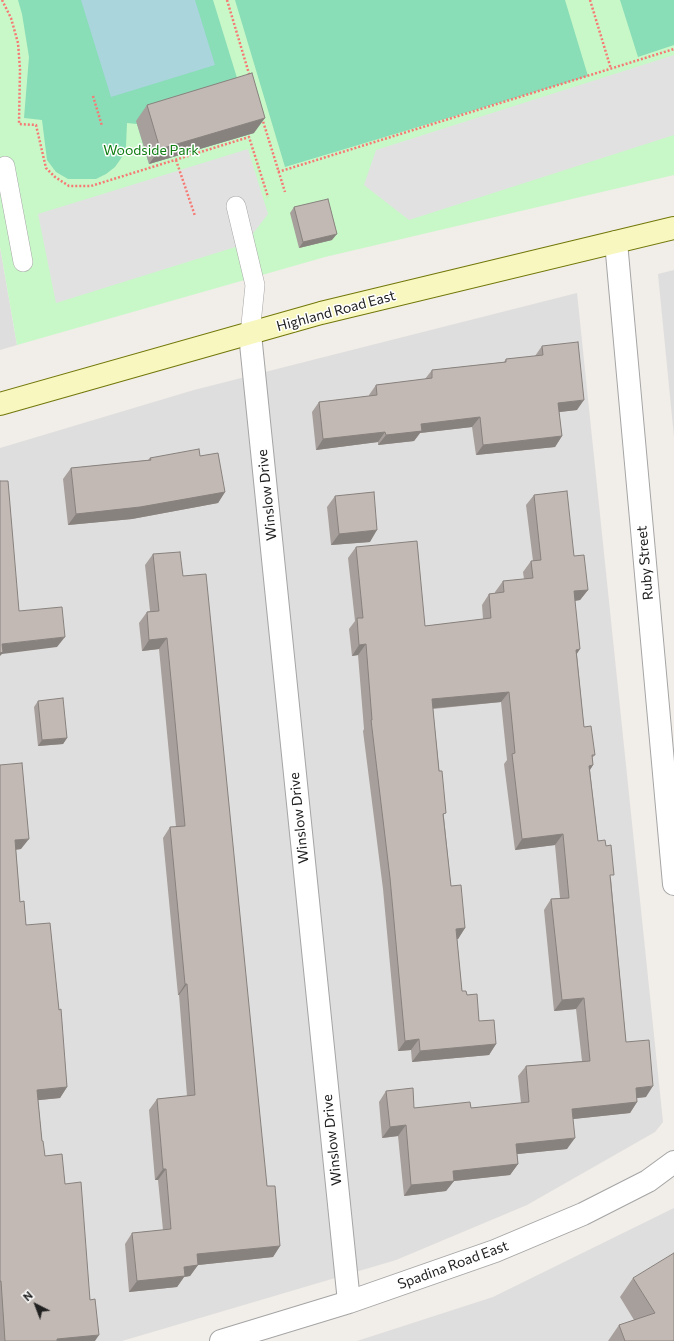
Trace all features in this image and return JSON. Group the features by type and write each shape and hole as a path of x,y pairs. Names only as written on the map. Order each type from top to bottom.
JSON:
{"street":[{"name":"Highland Road East","path":"0,404 321,313 674,228"},
{"name":"Ruby Street","path":"616,242 674,884"},
{"name":"Winslow Drive","path":"250,334 349,1302"},
{"name":"Spadina Road East","path":"220,1341 349,1302 495,1251 583,1214 648,1181 674,1162"}],"lane":[{"path":"5,166 22,262"},
{"path":"236,206 255,285 250,334"}],"path":[{"path":"2,0 11,18 18,43 20,69 19,124 36,125 46,168 54,177 69,186 91,186 249,137 268,197"},
{"path":"227,0 251,82"},
{"path":"590,0 611,69"},
{"path":"278,172 674,50"},
{"path":"92,96 102,126"},
{"path":"260,112 285,192"},
{"path":"176,160 195,216"}],"shaded area":[{"path":"674,55 674,135 409,220 364,185 376,150"},
{"path":"248,149 268,214 245,244 56,303 38,214"},
{"path":"0,247 17,345 0,350"},
{"path":"674,270 674,437 658,274"},
{"path":"577,293 663,1122 655,1132 527,1205 396,1260 122,1341 0,1341 0,448 194,390"},
{"path":"674,1208 674,1341 357,1341 493,1297"}],"green space":[{"name":"Woodside Park","path":"0,0 674,0 674,175 325,257 17,345 0,247"},
{"path":"18,0 213,0 254,133 149,164 137,124 127,123 126,146 122,157 115,167 96,179 68,179 56,172 47,160 42,120 24,118 29,57 22,14"},
{"path":"235,0 565,0 588,76 285,167"},
{"path":"620,0 674,0 674,45 638,57"}],"water":[{"path":"81,0 195,0 215,65 111,97"}],"building":[{"path":"252,73 265,118 160,149 147,105"},
{"path":"328,199 337,234 303,242 294,207"},
{"path":"578,342 584,400 558,403 562,436 483,445 480,417 421,424 422,431 386,435 385,432 323,439 319,402 377,395 376,385 432,378 432,370 506,362 506,359 543,355 542,346"},
{"path":"199,449 200,456 218,453 225,492 140,507 76,514 71,468 151,460 150,458"},
{"path":"0,481 8,481 19,611 62,607 65,637 2,644 3,652 0,653"},
{"path":"567,491 574,556 584,555 588,590 574,591 580,649 576,650 584,727 591,726 595,755 592,755 593,765 589,766 598,841 605,840 606,846 611,845 614,875 610,875 626,1042 649,1040 653,1086 636,1088 637,1102 572,1109 575,1138 516,1144 518,1164 453,1171 454,1181 411,1185 406,1125 390,1127 386,1091 413,1088 414,1108 470,1102 471,1108 529,1102 526,1066 590,1061 584,998 562,1000 551,899 569,898 563,834 522,839 512,754 515,753 509,692 432,699 439,771 442,771 446,813 443,814 451,886 461,885 465,928 456,929 462,991 466,991 467,995 477,994 479,1021 494,1020 496,1044 420,1051 419,1039 405,1041 390,878 371,720 366,644 359,645 357,618 363,618 356,547 417,541 425,626 491,618 489,594 504,592 503,581 533,578 531,561 541,560 534,495"},
{"path":"374,492 377,530 339,534 335,496"},
{"path":"180,552 183,576 206,574 267,1186 275,1186 280,1246 197,1254 198,1265 184,1267 185,1276 137,1281 132,1233 171,1229 166,1169 163,1169 157,1099 195,1095 187,984 185,984 170,827 185,826 167,638 149,640 147,612 159,611 153,554"},
{"path":"63,698 67,738 42,740 38,701"},
{"path":"22,763 29,839 15,840 20,902 24,901 26,925 50,923 59,1010 61,1009 67,1087 37,1090 42,1141 45,1156 62,1154 65,1184 81,1182 90,1300 95,1299 99,1335 57,1339 57,1341 5,1341 0,1281 0,765"},
{"path":"674,1253 674,1341 625,1341 619,1325 655,1313 633,1278"}]}
